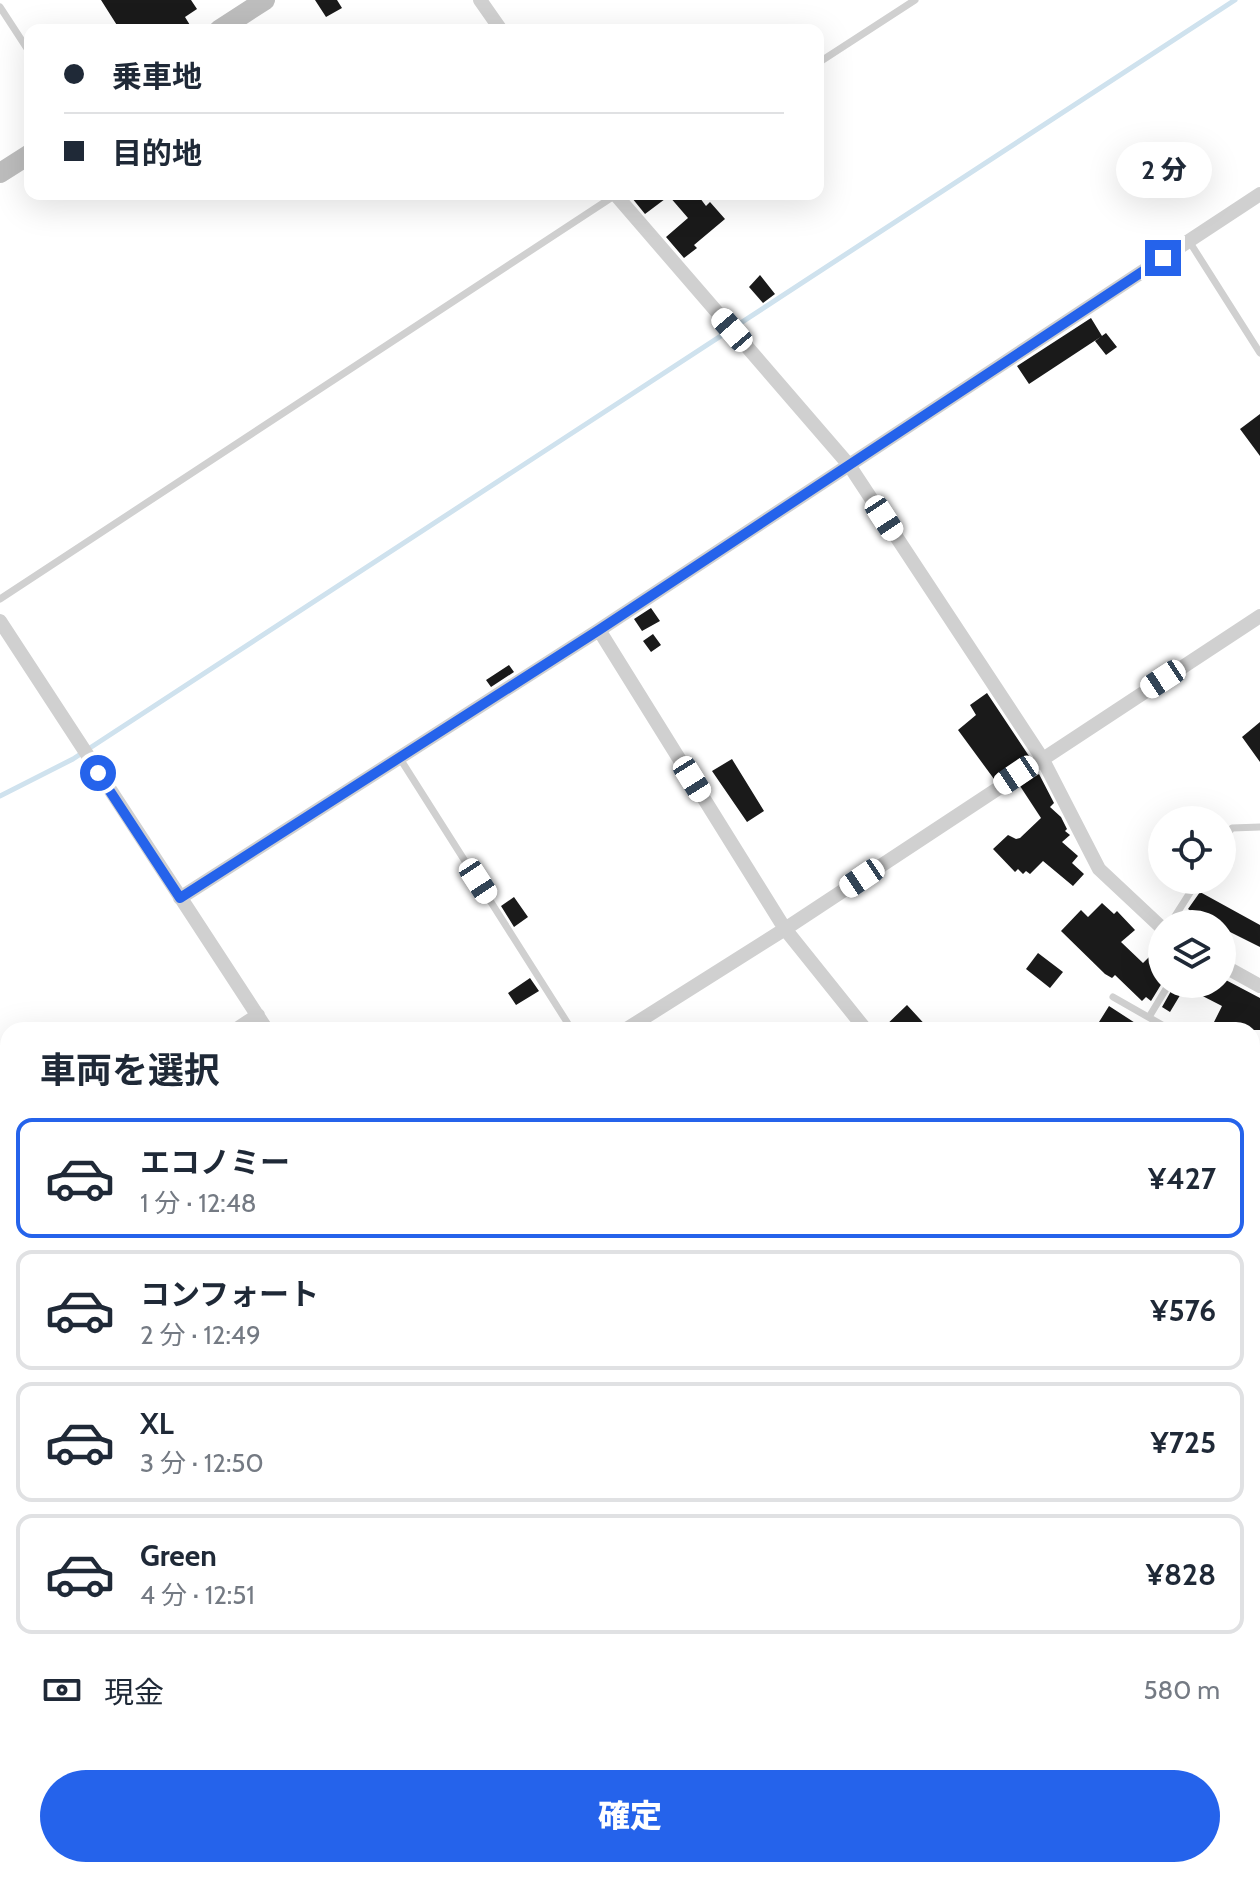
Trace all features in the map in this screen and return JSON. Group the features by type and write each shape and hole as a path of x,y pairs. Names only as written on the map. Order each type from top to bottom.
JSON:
{"street":[{"path":"228,24 265,0"},
{"path":"480,0 497,24"},
{"path":"0,173 24,158"},
{"path":"180,898 599,630 1260,194"},
{"path":"621,200 849,465 1042,758 1099,869 1148,915"},
{"path":"638,1022 785,929 1260,616"},
{"path":"0,621 262,1022"},
{"path":"599,630 785,929 860,1022"},
{"path":"1236,973 1260,986"},
{"path":"247,1022 258,1015"}],"lane":[{"path":"824,59 915,0"},
{"path":"0,7 24,44"},
{"path":"0,599 607,200"},
{"path":"1189,241 1260,353"},
{"path":"399,757 567,1022"},
{"path":"1236,828 1260,827"},
{"path":"1113,997 1157,1022"},
{"path":"1149,1017 1161,998"}],"building":[{"path":"101,0 191,0 197,9 185,17 189,24 116,24"},
{"path":"315,0 337,0 342,8 326,17"},
{"path":"634,200 664,200 645,214"},
{"path":"672,200 702,200 706,206 710,202 725,219 694,245 697,248 684,258 666,237 688,218"},
{"path":"760,275 775,294 763,303 749,287"},
{"path":"1091,318 1102,336 1029,384 1017,366"},
{"path":"1106,333 1117,347 1106,355 1095,341"},
{"path":"1260,414 1260,456 1240,429"},
{"path":"651,608 660,621 642,631 634,619"},
{"path":"653,634 661,645 651,652 643,641"},
{"path":"509,665 514,672 491,687 486,680"},
{"path":"987,693 1029,756 994,779 958,730 976,715 970,705"},
{"path":"1260,722 1260,762 1242,737"},
{"path":"732,759 764,811 747,822 712,771"},
{"path":"1039,774 1054,803 1050,807 1061,817 1067,829 1065,831 1070,835 1062,842 1078,856 1072,863 1084,874 1073,886 1043,861 1030,874 1026,871 1023,874 1018,869 1015,872 993,849 1008,835 1020,838 1041,818 1020,786"},
{"path":"1199,894 1204,894 1233,910 1189,910"},
{"path":"514,897 528,917 514,927 501,906"},
{"path":"1102,903 1114,914 1117,911 1135,930 1121,942 1143,963 1148,958 1148,998 1153,998 1151,1001 1146,997 1142,1001 1115,975 1112,978 1105,974 1061,931 1081,910 1088,917"},
{"path":"1236,912 1260,925 1260,947 1236,935"},
{"path":"1038,953 1063,972 1050,988 1026,969"},
{"path":"530,978 539,991 516,1005 508,993"},
{"path":"1236,985 1260,998 1260,1022 1214,1022 1222,1006 1206,998 1236,998"},
{"path":"1167,998 1178,998 1170,1012 1162,1007"},
{"path":"907,1005 923,1022 889,1022"},
{"path":"1109,1006 1134,1022 1099,1022"}],"waterway":[{"path":"0,796 73,759 1235,0"}],"route":[{"path":"98,773 180,898 599,630 1163,258"}]}
